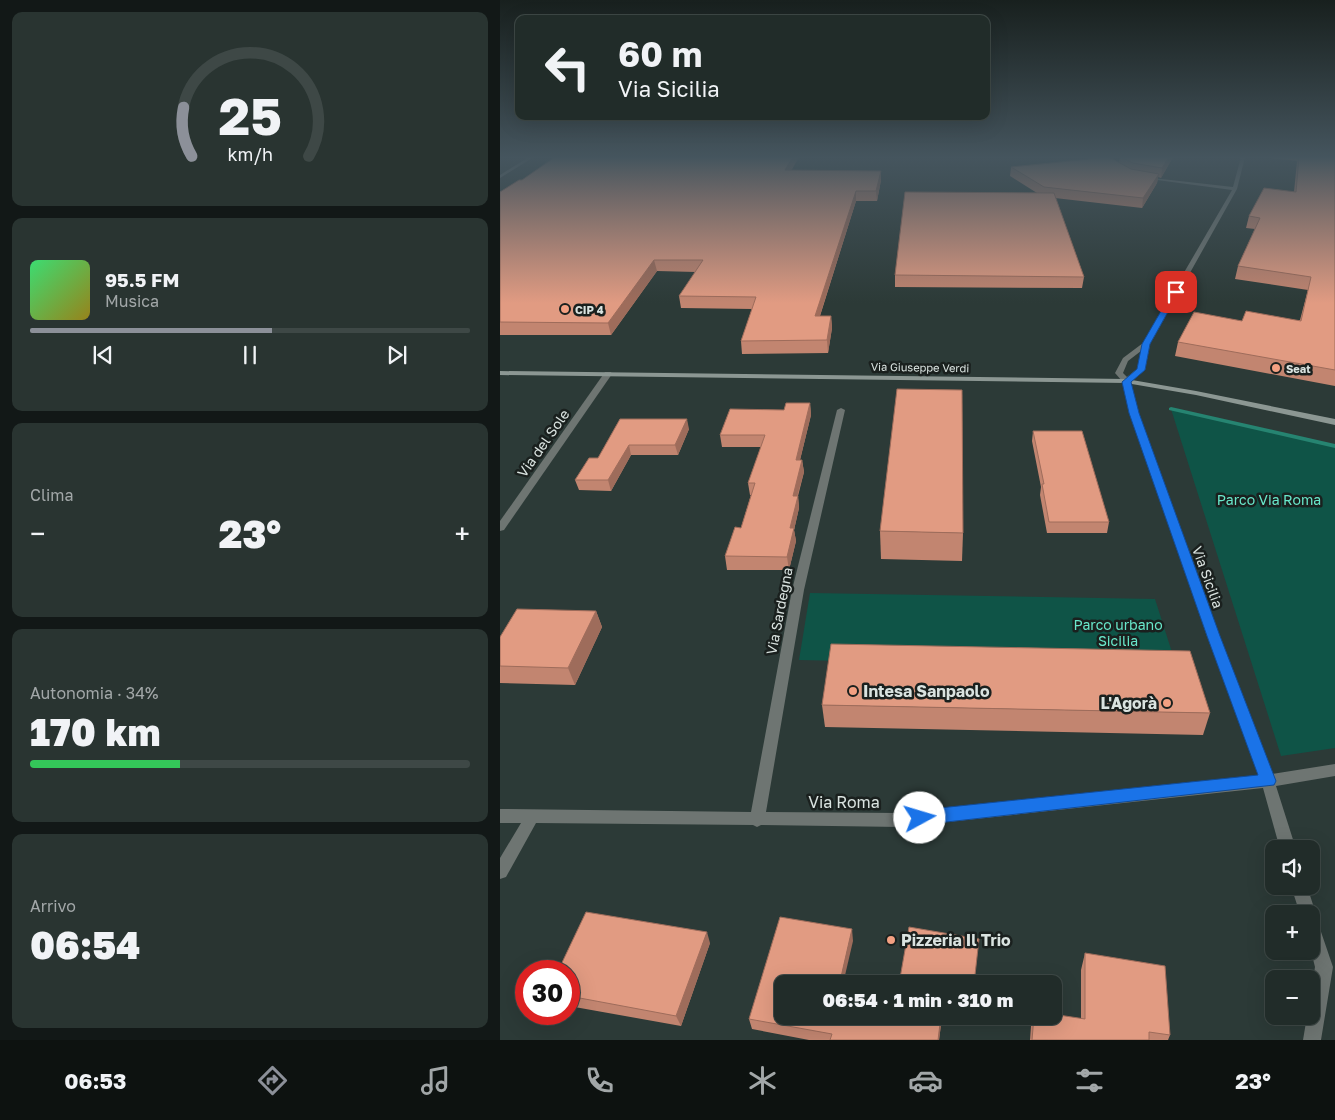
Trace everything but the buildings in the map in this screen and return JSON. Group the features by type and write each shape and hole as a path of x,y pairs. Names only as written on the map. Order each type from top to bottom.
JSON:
{"main road":[{"name":"Via Giuseppe Verdi","path":"500,372 1126,382 1196,393 1335,422"}],"street":[{"path":"1126,382 1141,370 1146,344 1226,206"},
{"name":"Via Sicilia","path":"1146,344 1126,358 1121,365 1119,373 1126,382 1137,422 1213,636 1268,781 1285,840"},
{"name":"Via del Sole","path":"500,528 608,374"},
{"name":"Via Sardegna","path":"757,820 798,590 841,410"},
{"name":"Via Roma","path":"500,816 901,820 1268,781 1335,770"},
{"path":"500,872 532,817"},
{"path":"1312,1040 1324,967 1320,954"}],"green space":[{"name":"Parco Via Roma","path":"1171,409 1335,446 1335,748 1281,756"},
{"name":"Parco urbano Sicilia","path":"810,593 1155,599 1177,668 799,660"}],"waterway":[{"path":"1171,409 1335,446"}],"place":[{"name":"CIP 4","path":"565,309"},
{"name":"Seat","path":"1276,368"},
{"name":"Intesa Sanpaolo","path":"853,691"},
{"name":"L'Agorà","path":"1167,703"},
{"name":"Pizzeria Il Trio","path":"891,940"}],"route":[{"path":"920,818 1268,781 1213,636 1134,413 1126,382 1141,370 1146,344 1176,292"}]}
